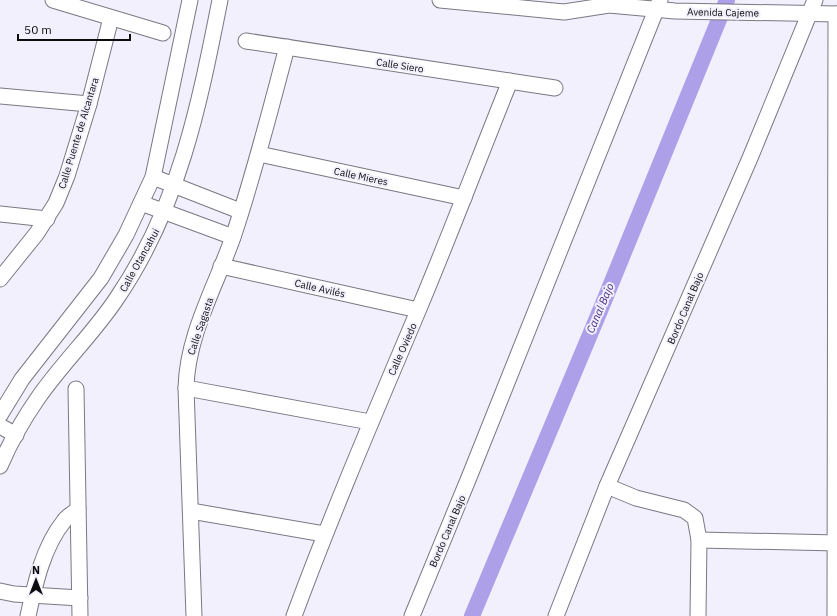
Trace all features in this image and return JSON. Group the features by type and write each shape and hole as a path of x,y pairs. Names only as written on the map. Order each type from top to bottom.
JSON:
{"street":[{"path":"53,0 163,34"},
{"path":"0,415 22,379 102,278 126,236 153,177 190,0"},
{"name":"Calle Otancahui","path":"1,463 38,398 117,298 148,248 175,186 186,152 206,74 220,0"},
{"name":"Avenida Cajeme","path":"440,0 564,12 603,3 658,5 675,10 807,9 836,14"},
{"name":"Bordo Canal Bajo","path":"412,616 658,5"},
{"name":"Bordo Canal Bajo","path":"556,616 608,486 750,158 807,9"},
{"path":"835,616 836,14"},
{"name":"Calle Puente de Alcantara","path":"0,279 47,219 56,203 67,176 89,104 112,18"},
{"name":"Calle Siero","path":"246,41 555,88"},
{"name":"Calle Sagasta","path":"194,616 186,388 190,353 233,237 259,154 287,47"},
{"name":"Calle Oviedo","path":"294,616 324,534 464,198 510,81"},
{"path":"0,96 89,104"},
{"name":"Calle Mieres","path":"259,154 464,198"},
{"path":"153,177 240,211"},
{"path":"141,203 233,237"},
{"path":"0,214 47,219"},
{"name":"Calle Avilés","path":"221,266 418,310"},
{"path":"186,388 370,422"},
{"path":"76,389 80,616"},
{"path":"0,426 16,435"},
{"path":"608,486 636,498 690,513 695,518 699,540 698,616"},
{"path":"28,616 35,583 52,539 64,520 78,509"},
{"path":"191,510 324,534"},
{"path":"699,540 836,543"},
{"path":"0,591 80,598"}],"waterway":[{"name":"Canal Bajo","path":"472,616 602,306 727,0"}]}
